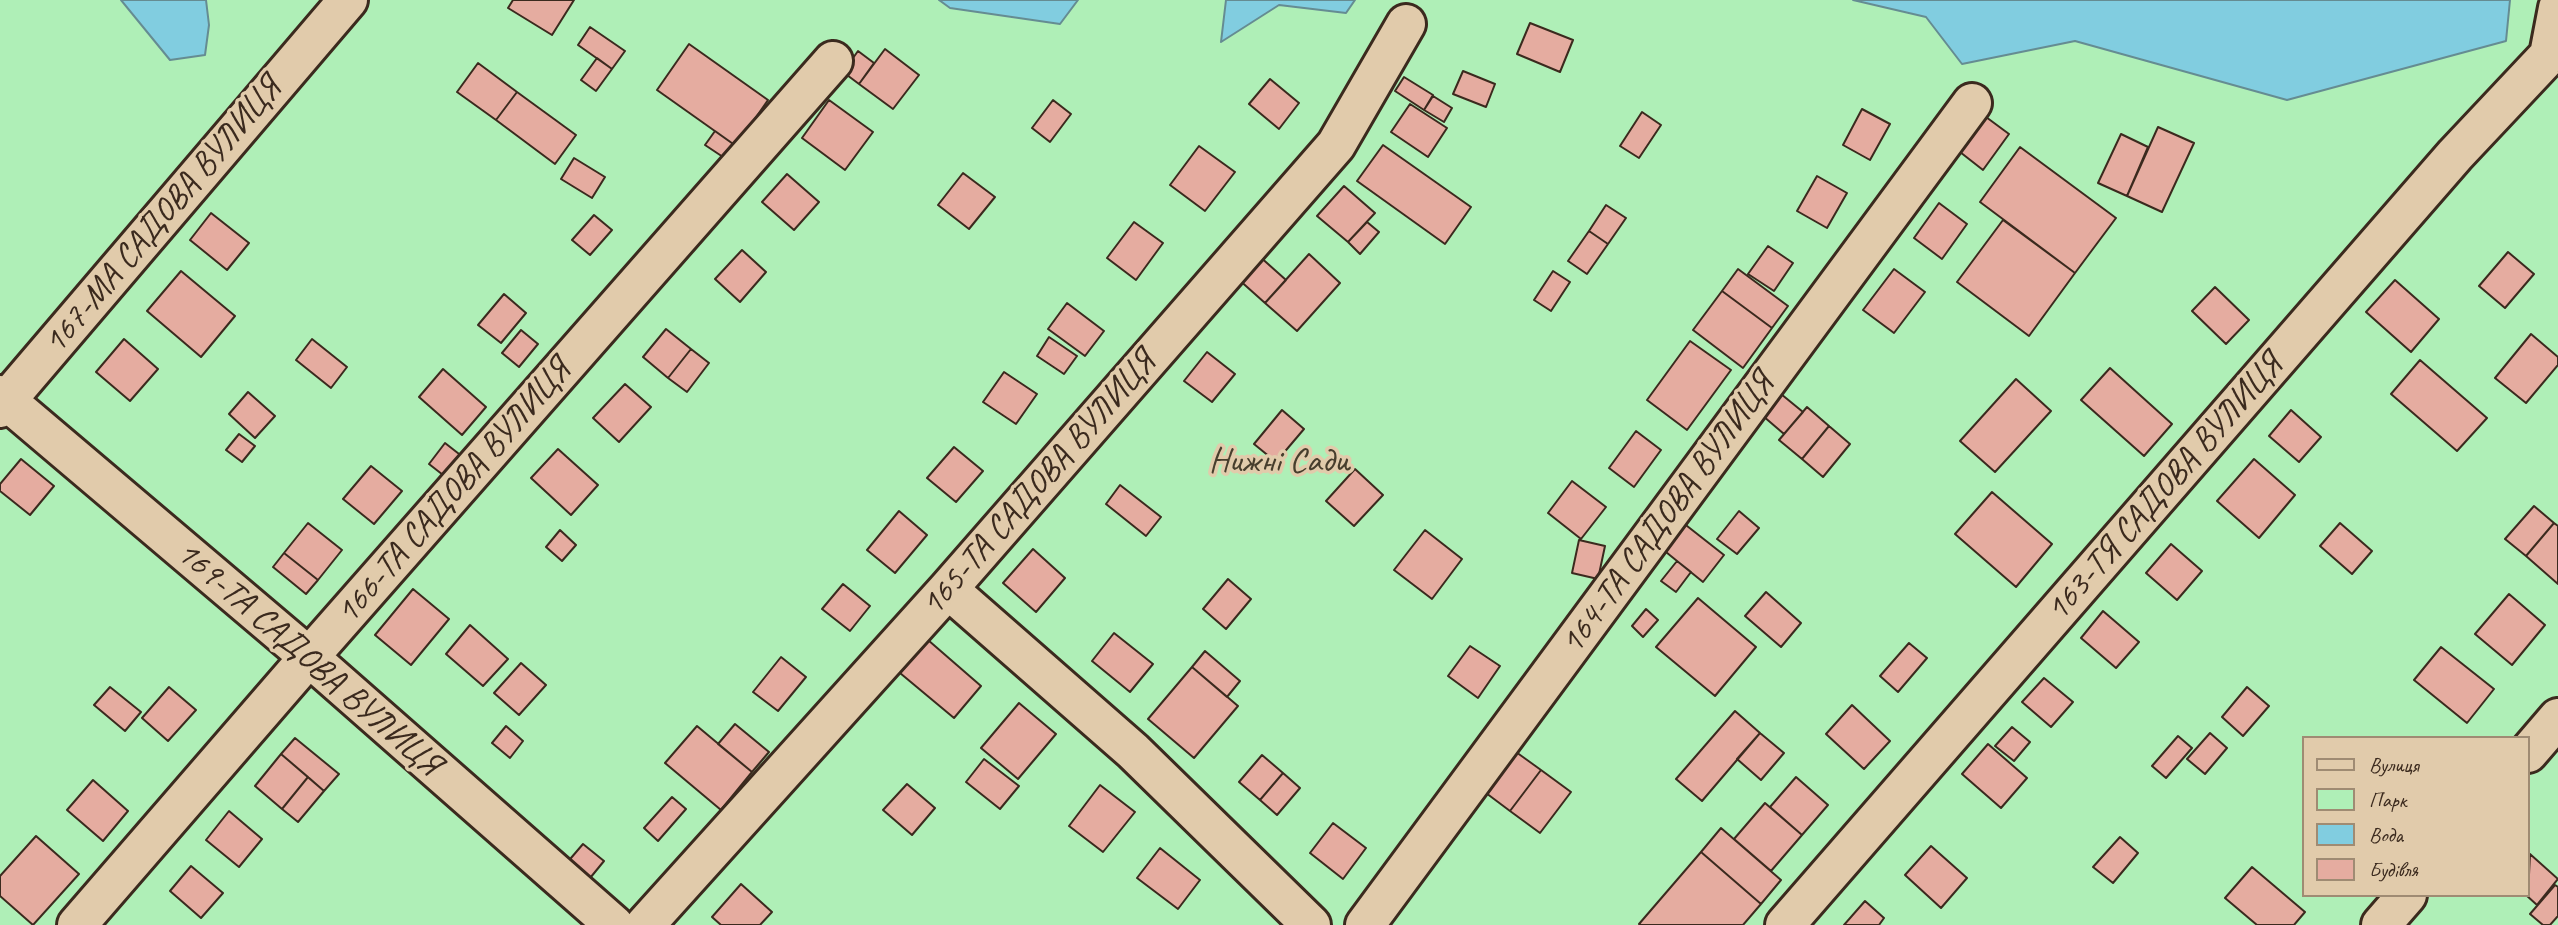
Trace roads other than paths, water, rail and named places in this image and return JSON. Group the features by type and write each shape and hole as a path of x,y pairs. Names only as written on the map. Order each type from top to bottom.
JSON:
{"street":[{"name":"167-МА САДОВА ВУЛИЦЯ","path":"2,401 328,8"},
{"path":"2554,59 2558,8"},
{"name":"165-ТА САДОВА ВУЛИЦЯ","path":"645,925 948,589 1336,145 1406,24"},
{"name":"163-ТЯ САДОВА ВУЛИЦЯ","path":"1785,925 2446,166 2554,59"},
{"name":"166-ТА САДОВА ВУЛИЦЯ","path":"77,925 833,61"},
{"name":"164-ТА САДОВА ВУЛИЦЯ","path":"1365,925 1972,103"},
{"name":"169-ТА САДОВА ВУЛИЦЯ","path":"2,401 309,657 614,925"},
{"path":"948,589 1133,751 1311,925"},
{"path":"2530,751 2558,718"},
{"path":"2381,925 2405,897"}],"water":[{"path":"121,0 206,0 209,25 205,55 170,60"},
{"path":"939,0 1078,0 1060,24 950,8"},
{"path":"1226,0 1355,0 1346,13 1279,5 1221,42"},
{"path":"1853,0 2510,0 2506,41 2287,100 2075,41 1962,64 1926,17"}],"park label":[{"name":"Нижні Сади","path":"1279,462"}]}
